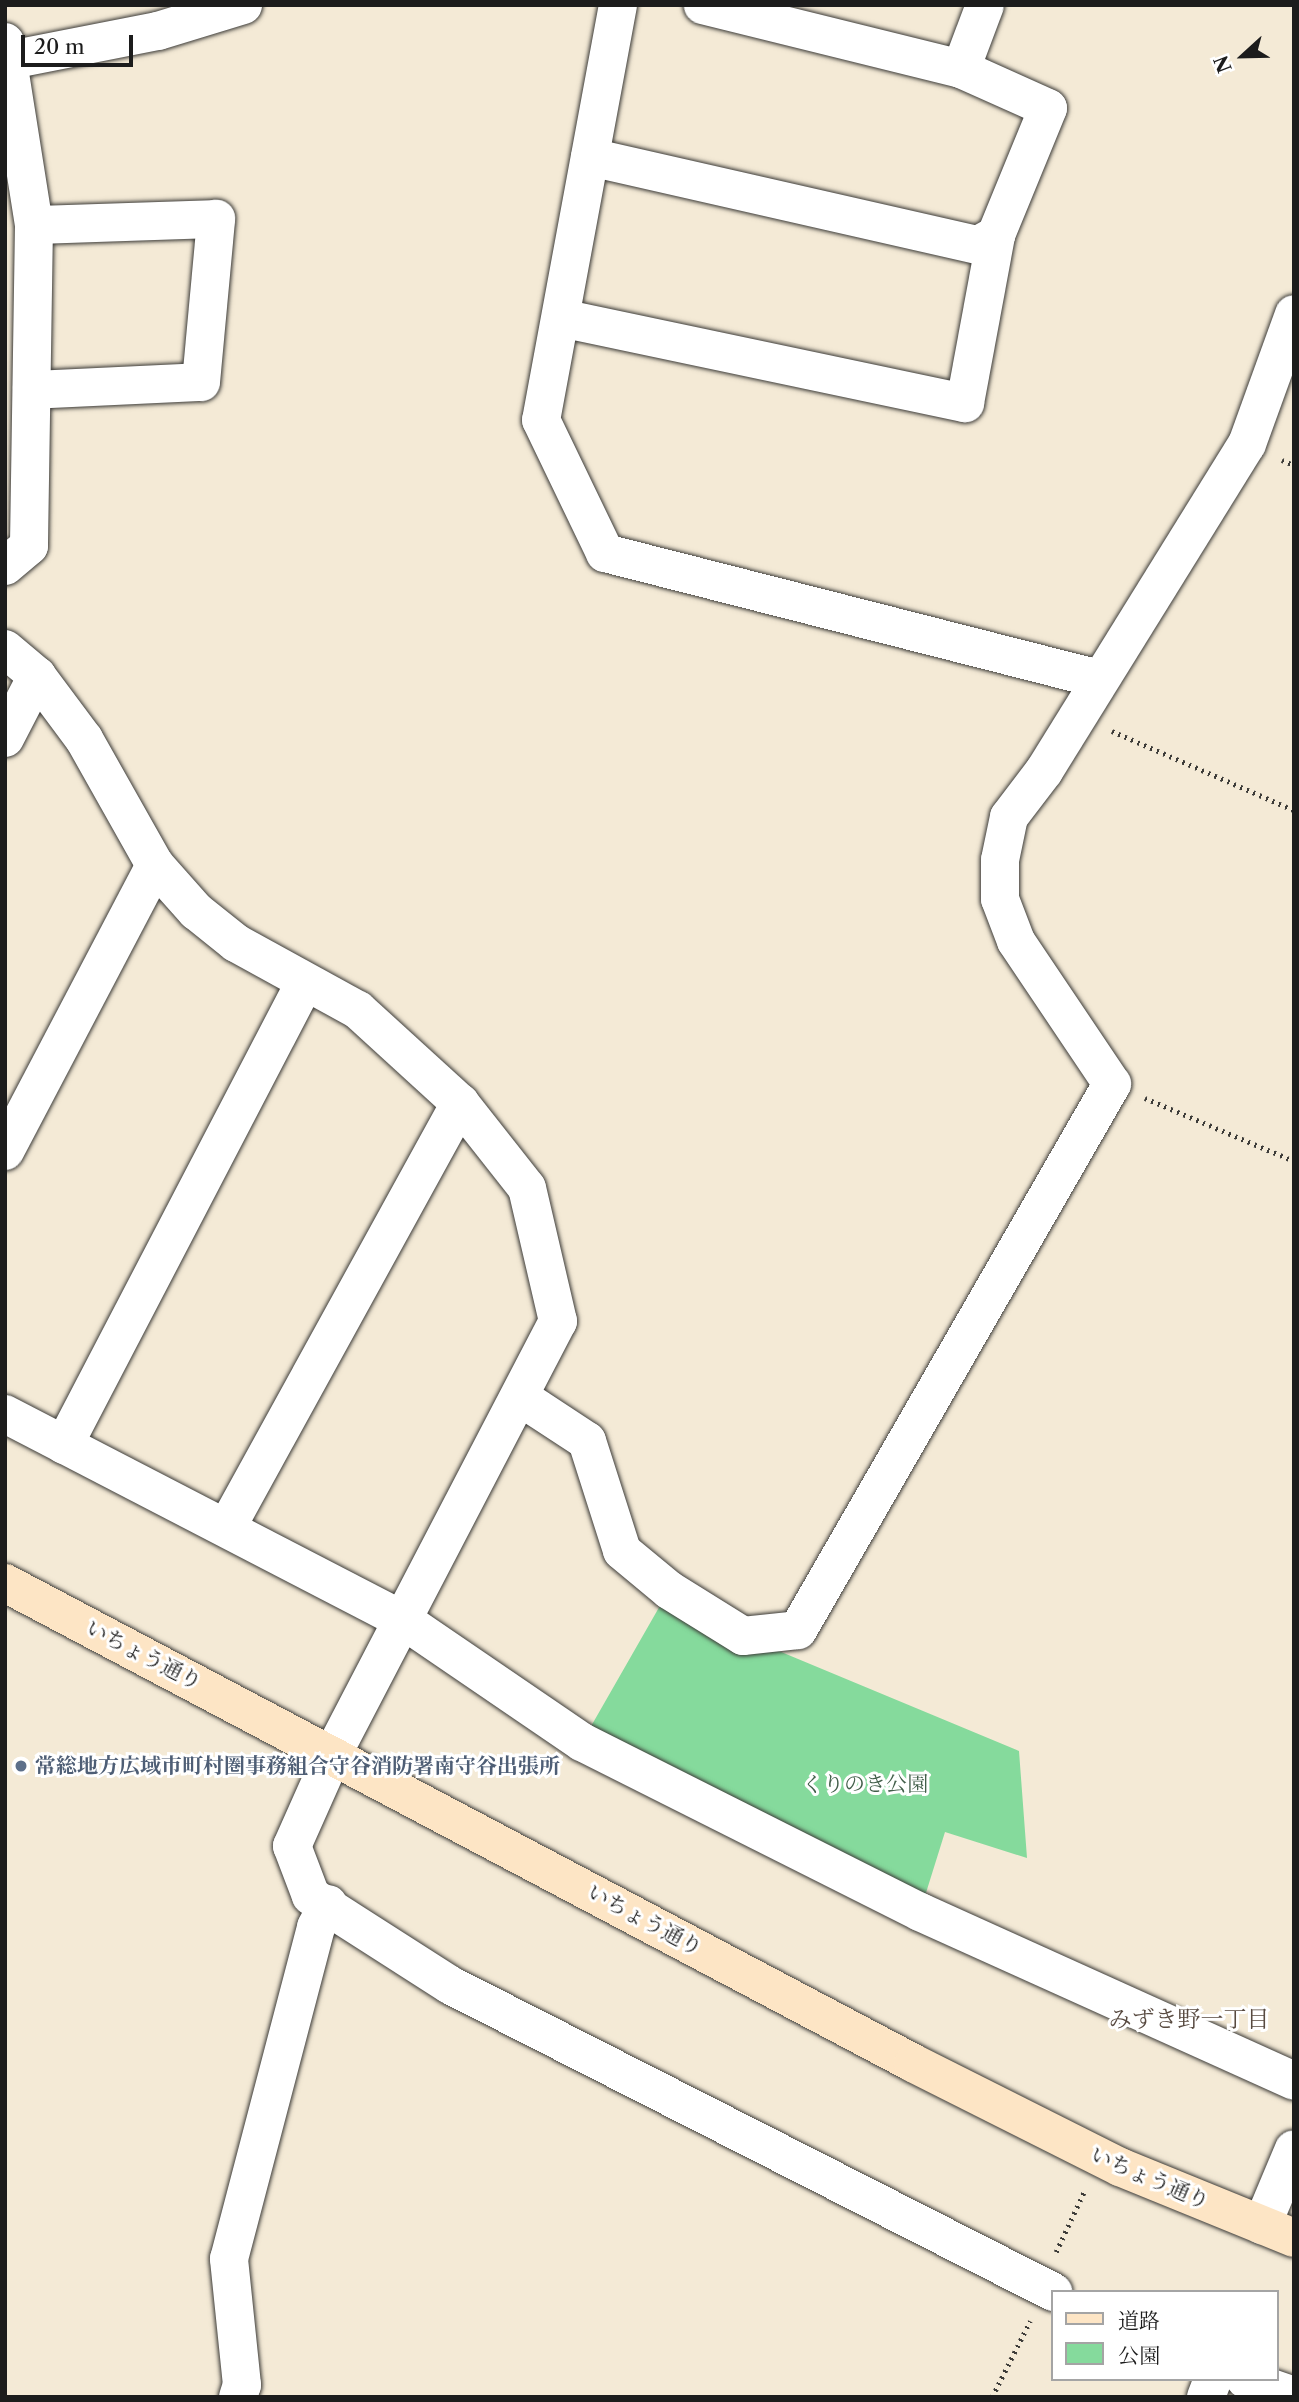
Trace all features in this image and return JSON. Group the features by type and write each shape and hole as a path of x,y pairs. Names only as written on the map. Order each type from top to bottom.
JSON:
{"street":[{"path":"5,566 29,546 34,225 6,55 158,31 243,5"},
{"path":"618,5 541,420 605,553 1099,679"},
{"path":"561,318 965,404 996,235 1048,108 961,69 778,14 703,5"},
{"path":"961,69 985,5"},
{"path":"590,157 978,245 996,235"},
{"path":"32,390 201,382 216,219 34,225"},
{"path":"520,1397 587,1441 622,1551 659,1583 743,1636 798,1630 1112,1084 1016,941 1000,899 1000,860 1009,817 1044,771 1247,444 1294,314"},
{"path":"5,649 37,676 84,738 155,865 195,911 236,943 358,1010 460,1102 527,1188 558,1321 333,1754 292,1846 311,1896 328,1903 450,1985 1049,2290"},
{"path":"5,738 37,676"},
{"path":"5,1152 155,865"},
{"path":"64,1445 305,982"},
{"path":"227,1527 460,1102"},
{"path":"5,1414 403,1620 582,1742 920,1912 1294,2081"},
{"name":"いちょう通り","path":"5,1583 961,2087 1120,2167 1278,2231"},
{"path":"238,2397 242,2385 229,2259 316,1927 328,1903"},
{"path":"1278,2231 1294,2150"},
{"path":"1251,2381 1294,2396"}],"path":[{"path":"1077,716 1294,810"},
{"path":"1112,1084 1294,1161"},
{"path":"992,2397 1049,2290 1048,2270 1084,2192"}],"green space":[{"name":"くりのき公園","path":"669,1590 743,1636 1019,1751 1027,1858 945,1832 920,1912 582,1742"}],"place":[{"name":"常総地方広域市町村圏事務組合守谷消防署南守谷出張所","path":"21,1766"}],"district":[{"name":"みずき野一丁目","path":"1189,2019"}]}
